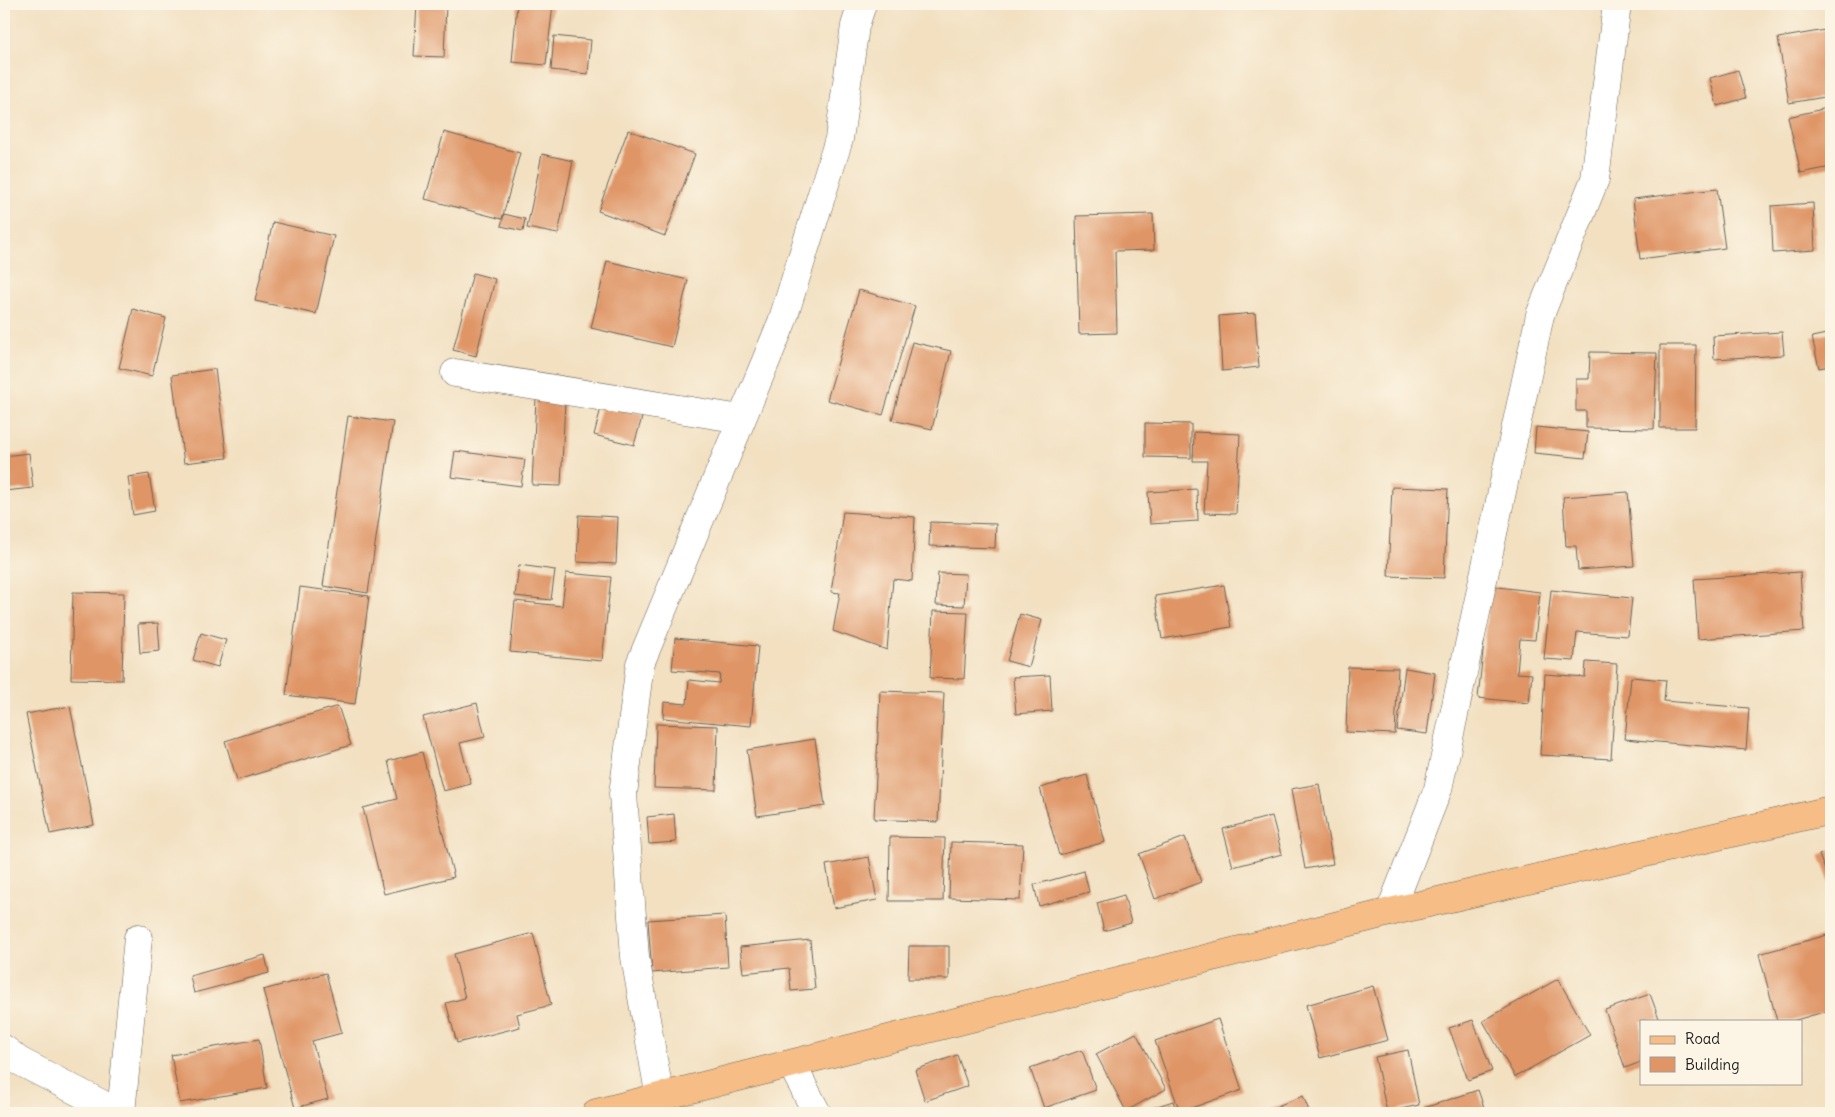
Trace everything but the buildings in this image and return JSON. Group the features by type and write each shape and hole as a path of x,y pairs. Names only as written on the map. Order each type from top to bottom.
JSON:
{"main road":[{"path":"596,1113 792,1065 1390,912 1831,810"}],"street":[{"path":"660,1098 635,957 623,794 640,664 782,322 839,140 856,26 862,4"},
{"path":"1390,912 1438,788 1540,315 1595,179 1617,4"},
{"path":"455,373 741,419"},
{"path":"4,1049 19,1061 120,1113 138,938"},
{"path":"792,1065 817,1113"}]}
